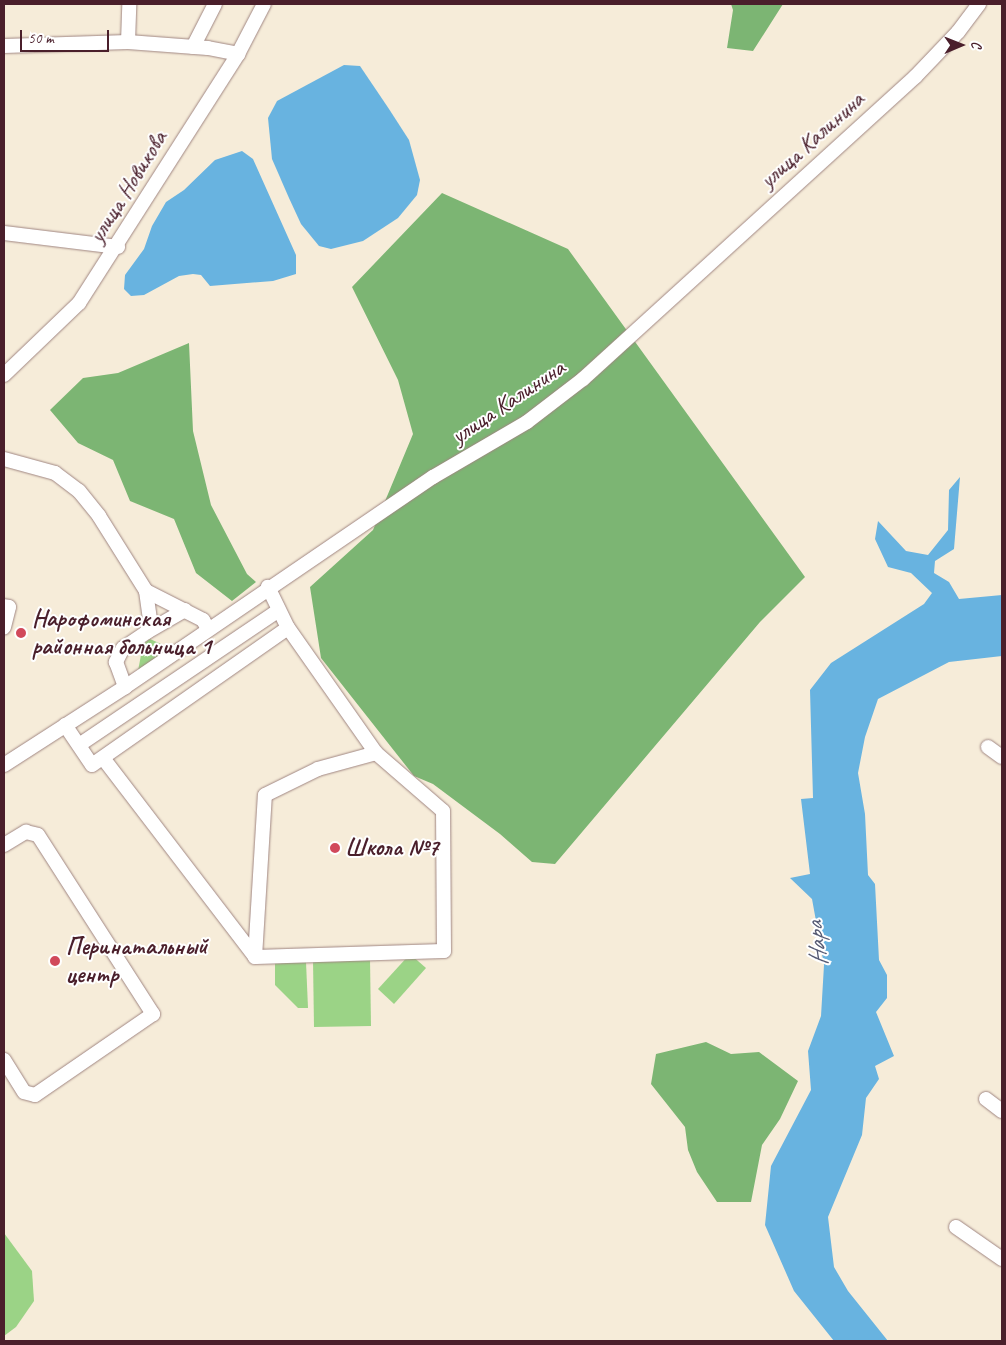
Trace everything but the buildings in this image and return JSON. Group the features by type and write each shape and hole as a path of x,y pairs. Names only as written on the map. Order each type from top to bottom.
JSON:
{"street":[{"path":"128,42 129,4"},
{"path":"193,47 215,4"},
{"name":"улица Новикова","path":"4,375 79,303 118,247 238,54 264,4"},
{"name":"улица Калинина","path":"4,765 125,687 268,587 433,477 527,422 583,379 915,77 958,32 979,4"},
{"path":"4,46 128,42 193,47 238,54"},
{"path":"4,233 118,247"},
{"path":"4,459 55,473 79,491 99,516 146,591 150,618 147,632"},
{"path":"255,957 444,951 443,811 376,753 288,628 278,611 268,587"},
{"path":"146,591 203,620 208,630"},
{"path":"4,606 9,607 4,627"},
{"path":"125,687 116,662 123,648 185,610"},
{"path":"79,746 278,611"},
{"path":"65,726 92,765 288,628"},
{"path":"988,747 1002,757"},
{"path":"255,957 265,795 318,769 376,753"},
{"path":"103,758 255,957"},
{"path":"4,845 26,832 38,835 153,1014 35,1095 24,1092 4,1060"},
{"path":"986,1099 1002,1111"},
{"path":"956,1227 1002,1259"}],"green space":[{"path":"731,4 783,4 753,51 727,48 733,10"},
{"path":"442,193 568,249 805,577 760,622 555,864 532,862 500,834 433,784 414,776 321,658 310,587 373,530 413,434 398,380 352,287"},
{"path":"189,343 193,431 211,505 247,574 256,582 232,601 196,573 174,519 130,501 113,460 78,443 50,410 83,378 118,373"},
{"path":"150,639 170,648 138,671 143,644"},
{"path":"410,954 426,968 394,1004 378,989"},
{"path":"370,959 371,1026 314,1027 313,960"},
{"path":"306,962 308,1008 298,1008 275,985 275,963"},
{"path":"706,1042 731,1054 759,1052 798,1081 780,1119 762,1145 751,1202 717,1202 697,1172 688,1150 685,1127 651,1084 656,1054"},
{"path":"4,1233 32,1271 34,1301 16,1327 4,1336"}],"water":[{"path":"344,65 360,66 389,109 409,140 420,180 417,195 398,218 363,241 331,249 319,246 301,224 272,159 268,118 277,101"},
{"path":"242,151 253,159 296,255 296,274 273,281 210,286 201,275 193,274 179,276 144,295 131,296 124,289 125,275 144,249 152,226 166,202 184,190 215,160"},
{"path":"960,477 954,549 935,561 934,573 949,582 959,599 1002,595 1002,656 949,662 878,699 865,737 858,773 865,814 868,875 875,884 879,960 887,975 887,998 876,1012 894,1056 875,1066 879,1079 866,1098 862,1135 828,1217 834,1267 848,1291 888,1341 834,1341 794,1291 765,1225 771,1166 811,1090 808,1051 821,1016 824,965 812,899 790,878 810,874 801,799 813,798 810,690 831,663 924,604 932,593 911,573 888,567 875,539 878,521 906,551 928,555 948,530 949,490"}],"place":[{"name":"Нарофоминская районная больница 1","path":"21,633"},
{"name":"Школа №7","path":"335,848"},
{"name":"Перинатальный центр","path":"55,961"}],"water label":[{"name":"Нара","path":"817,944"}]}
